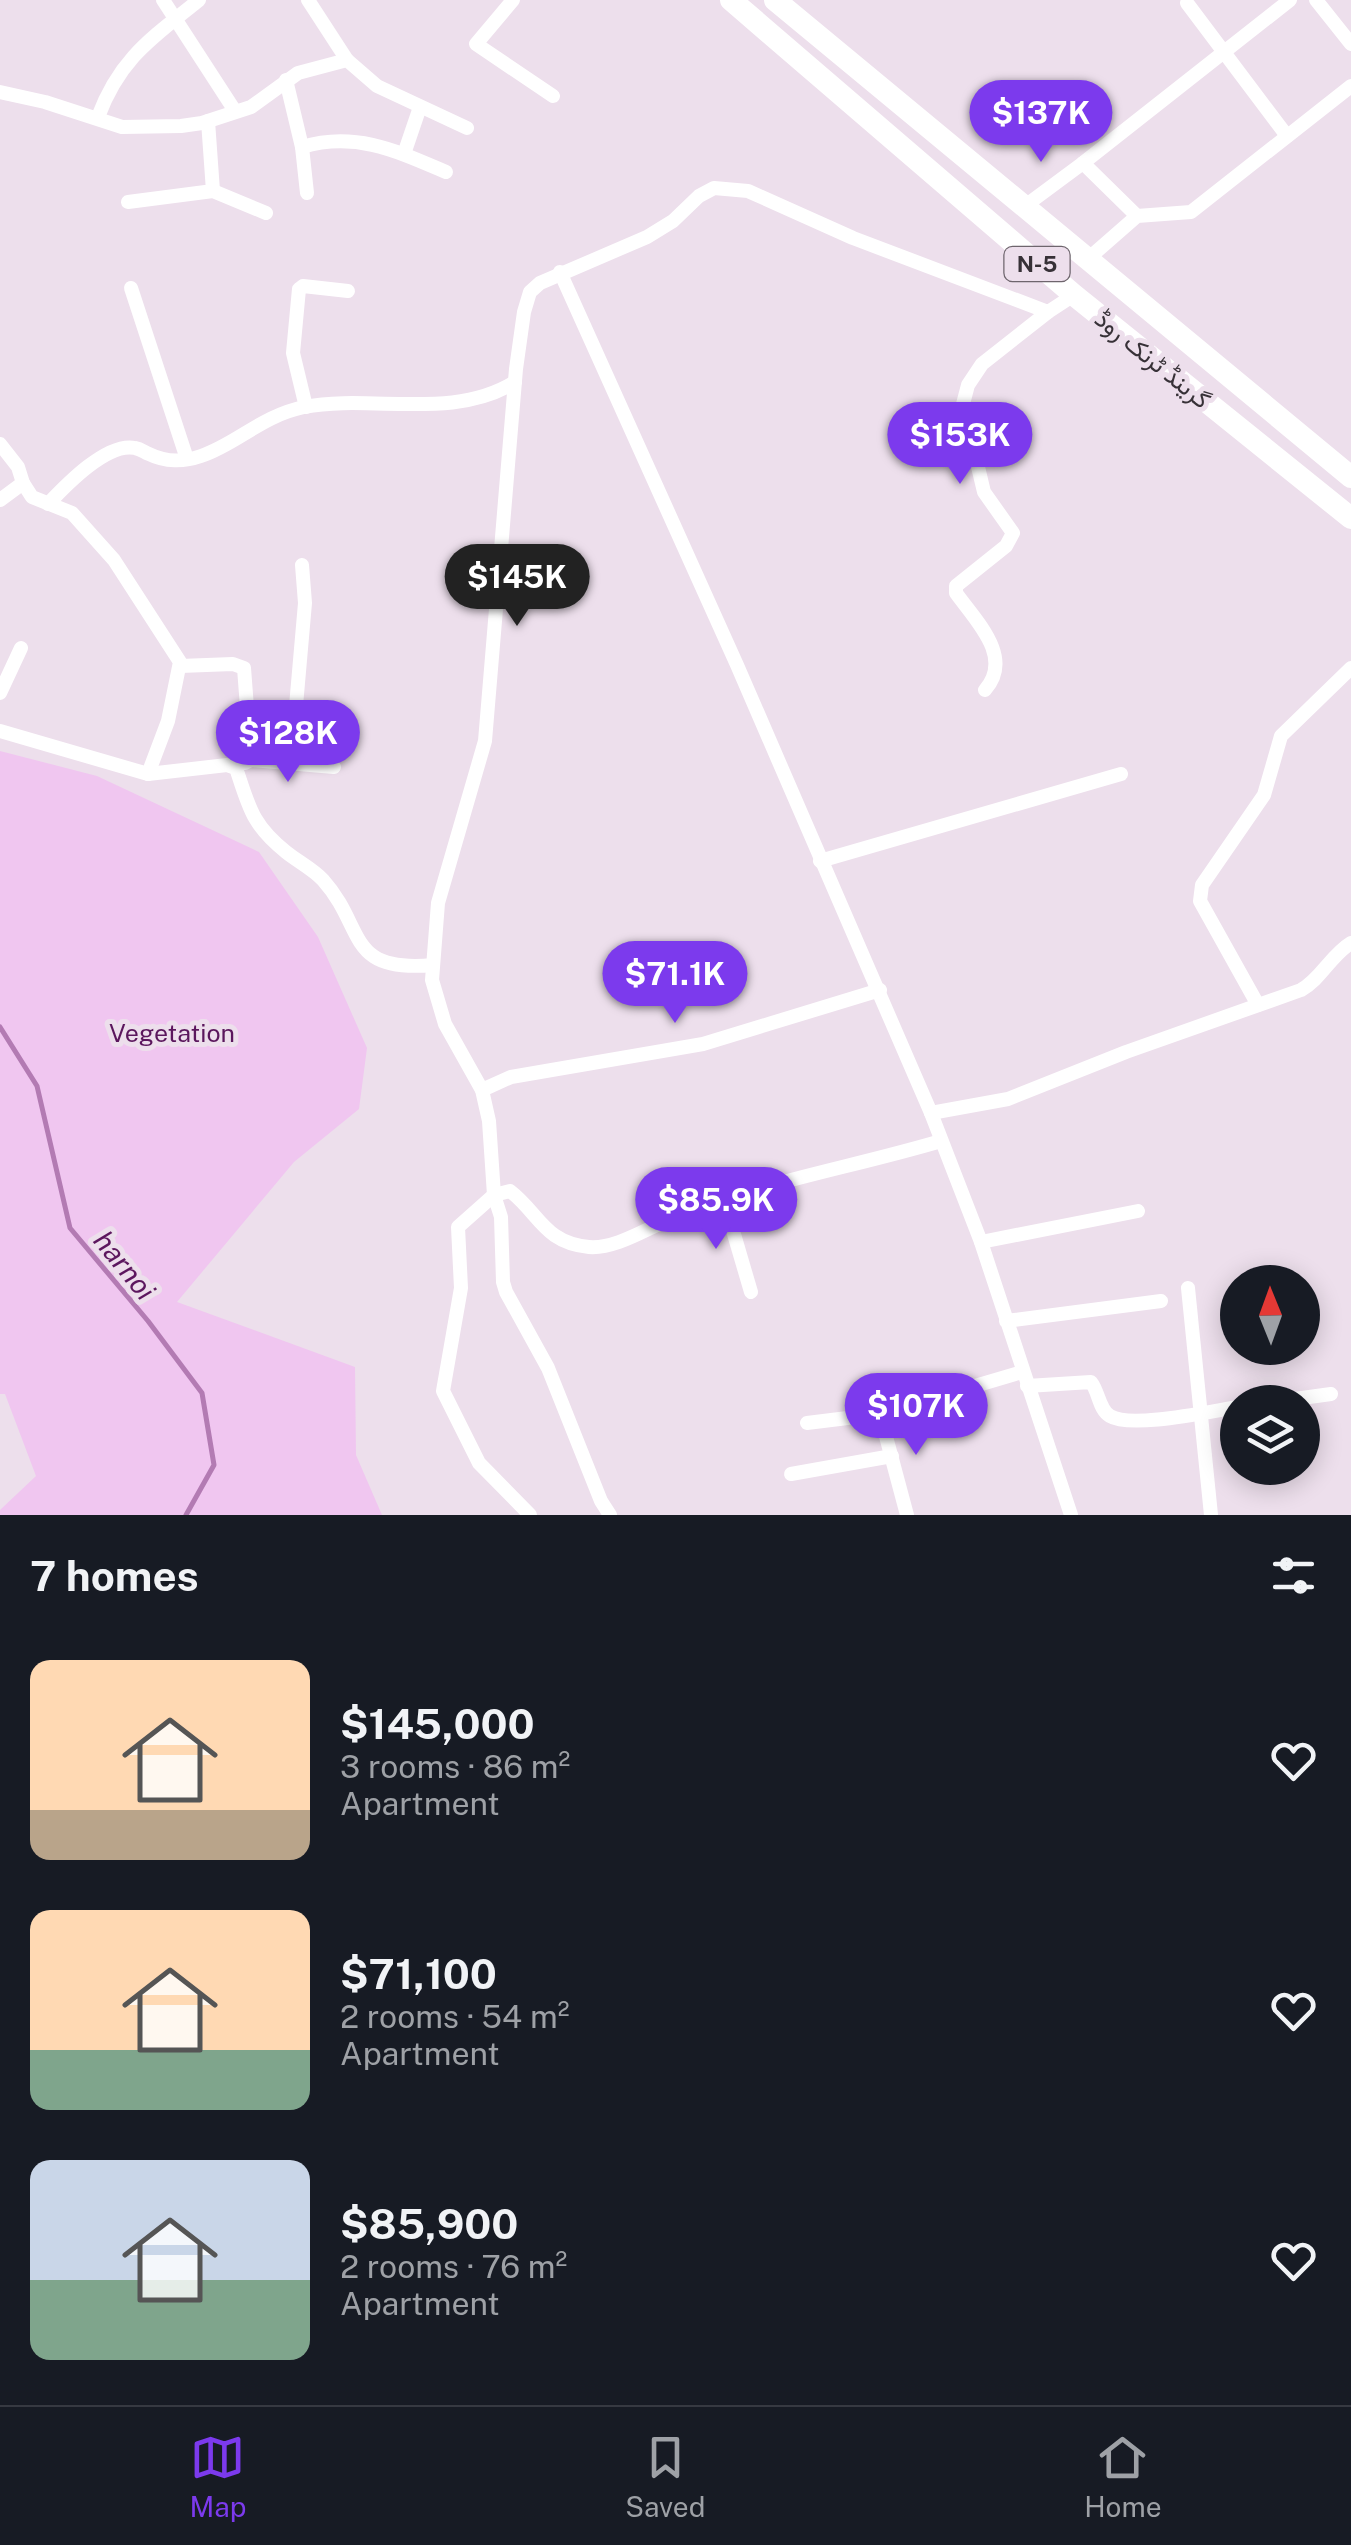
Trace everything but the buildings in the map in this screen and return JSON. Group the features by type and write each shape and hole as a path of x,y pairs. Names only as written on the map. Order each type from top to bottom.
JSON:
{"highway":[{"name":"گرینڈ ٹرنک روڈ","path":"732,0 1074,295 1351,518"},
{"name":"گرینڈ ٹرنک روڈ","path":"775,0 1351,477"}],"street":[{"path":"163,0 235,111"},
{"path":"98,117 110,85 132,56 199,0"},
{"path":"308,0 347,60 376,86 467,128"},
{"path":"513,0 476,44 552,96"},
{"path":"1025,206 1290,0"},
{"path":"1316,0 1351,44"},
{"path":"1187,3 1287,136"},
{"path":"0,92 122,127 146,128 208,121 251,107 298,72 347,60"},
{"path":"286,80 302,147 307,194"},
{"path":"1090,258 1137,216 1191,212 1351,86"},
{"path":"404,154 420,107"},
{"path":"208,121 213,191"},
{"path":"302,147 322,141 353,140 404,154 446,172"},
{"path":"1083,163 1137,216"},
{"path":"610,1515 548,1368 506,1292 489,1121 482,1090 445,1024 432,980 438,904 485,741 514,382 530,292 560,272 647,237 714,188 731,188 748,191 853,238 1048,312"},
{"path":"128,202 213,191 266,213"},
{"path":"560,272 737,665 931,1113 982,1242 1071,1515"},
{"path":"306,407 293,353 300,289 303,286 348,292"},
{"path":"131,288 187,459"},
{"path":"985,690 994,676 993,646 956,594 956,586 1006,546 1013,533 984,492 963,404 968,385 982,364 1074,295"},
{"path":"48,504 70,480 107,454 138,448 162,460 187,459 202,456 261,422 306,407 447,402 492,394 514,382"},
{"path":"0,444 18,467 22,484 32,498 72,514 114,560 168,640 180,666 168,722 148,774"},
{"path":"0,500 22,484"},
{"path":"292,764 305,603 302,565"},
{"path":"0,693 21,648"},
{"path":"180,666 233,664 244,668 251,760"},
{"path":"1258,1004 1200,900 1202,885 1264,795 1281,736 1351,668"},
{"path":"0,732 148,774 228,765 236,768 251,760 334,767"},
{"path":"236,768 254,821 322,878 356,939 367,951 389,966 433,965"},
{"path":"820,862 1121,774"},
{"path":"931,1113 1008,1099 1309,986 1339,950 1351,943"},
{"path":"482,1090 511,1077 703,1044 880,990"},
{"path":"530,1515 480,1463 443,1391 461,1288 458,1227 494,1195 510,1191 540,1225 574,1244 612,1244 724,1200 941,1141"},
{"path":"724,1200 751,1292"},
{"path":"982,1242 1138,1211"},
{"path":"1188,1288 1212,1515"},
{"path":"1006,1321 1161,1300"},
{"path":"807,1424 880,1414 1025,1379 1090,1382 1105,1412 1113,1418 1154,1420 1220,1410"},
{"path":"1320,1395 1331,1394"},
{"path":"880,1414 907,1515"},
{"path":"791,1474 892,1456"}],"green space":[{"name":"Vegetation","path":"0,751 97,776 259,852 318,937 367,1048 359,1109 294,1162 177,1302 355,1367 356,1455 382,1515 0,1515 0,1510 36,1476 5,1394 0,1394"}],"waterway":[{"name":"harnoi","path":"0,1027 37,1086 70,1228 202,1393 214,1465 186,1515"}]}
